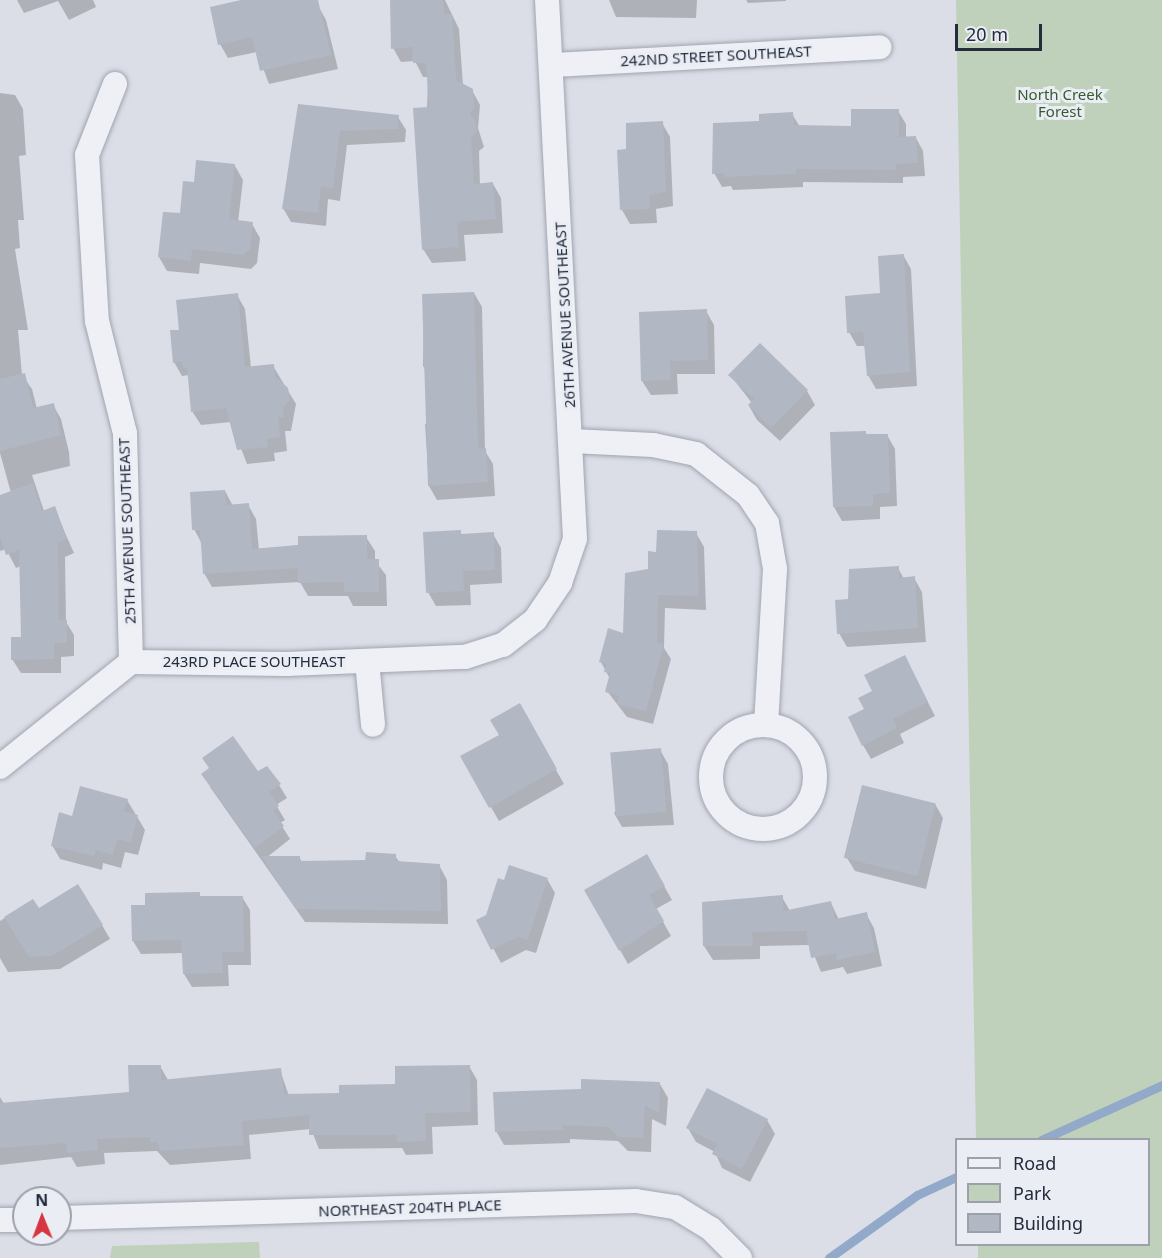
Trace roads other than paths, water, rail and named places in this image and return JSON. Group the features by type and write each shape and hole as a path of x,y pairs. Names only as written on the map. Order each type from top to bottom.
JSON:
{"street":[{"name":"26TH AVENUE SOUTHEAST","path":"535,620 560,583 575,539 572,441 547,0"},
{"name":"242ND STREET SOUTHEAST","path":"552,65 880,46"},
{"name":"25TH AVENUE SOUTHEAST","path":"115,84 87,155 97,321 125,433 131,663"},
{"path":"572,441 653,446 696,454 748,495 767,523 775,569 766,725"},
{"name":"243RD PLACE SOUTHEAST","path":"131,663 367,661 465,657 504,645 535,620"},
{"path":"367,661 373,725"},
{"path":"0,767 131,663"},
{"path":"766,725 780,728 799,740 811,758 814,772 808,801 800,813 781,825 759,829 745,826 722,809 714,796 712,766 725,741 737,732 766,725"},
{"name":"NORTHEAST 204TH PLACE","path":"72,1218 636,1201 675,1207 711,1228 740,1258"}],"waterway":[{"path":"1045,1138 1162,1085"},
{"path":"829,1258 917,1195 955,1177"}],"park label":[{"name":"North Creek Forest","path":"1060,102"}]}
